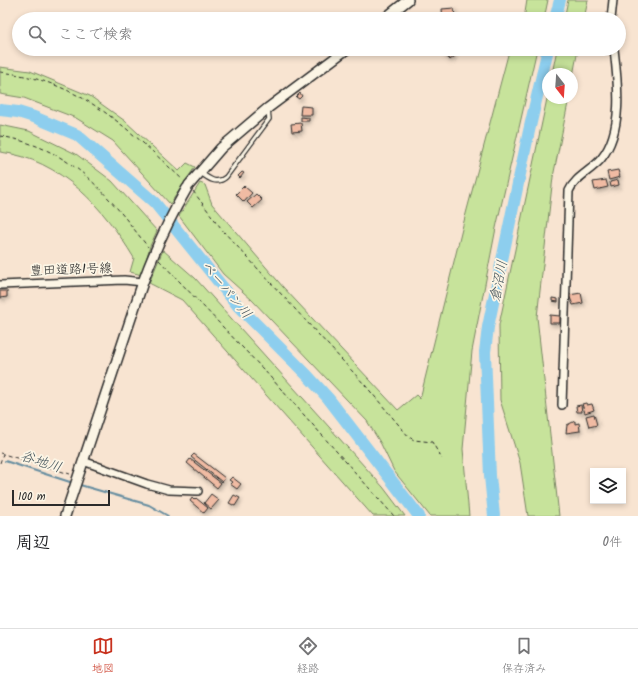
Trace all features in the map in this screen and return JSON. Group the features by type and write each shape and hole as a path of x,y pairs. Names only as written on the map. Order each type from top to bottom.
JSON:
{"street":[{"path":"393,12 408,0"},
{"path":"612,12 613,0"},
{"path":"65,516 143,282 154,251 171,214 188,187 221,148 268,108 338,56"},
{"path":"562,406 569,191 572,184 599,161 611,142 617,112 614,56"},
{"name":"豊田道路1号線","path":"0,285 124,280 143,282"},
{"path":"83,461 169,490 198,491"}],"lane":[{"path":"200,172 214,181 222,181 269,119 268,108"}],"path":[{"path":"0,72 32,78 90,101 118,121 188,187 224,232 338,356 409,437 414,440 432,442 442,459"},
{"path":"0,136 22,140 38,146 71,163 88,177 264,370 394,516"},
{"path":"0,453 78,476"},
{"path":"0,463 3,454"}],"green space":[{"path":"527,0 548,0 545,12 525,12"},
{"path":"568,0 588,0 585,12 565,12"},
{"path":"508,56 535,56 496,228 472,351 463,449 469,516 430,516 394,471 381,444 367,421 252,300 223,274 179,216 200,183 205,185 212,204 283,287 398,410 416,395 420,399 463,225"},
{"path":"556,56 577,56 574,68 553,68"},
{"path":"0,67 30,71 90,96 125,121 179,171 187,163 195,167 170,204 113,141 76,118 24,98 0,94"},
{"path":"546,104 568,104 553,177 537,317 559,516 528,516 520,463 500,400 499,325"},
{"path":"0,125 29,131 76,154 112,181 157,231 150,246 142,275 130,272 134,258 109,221 95,204 79,189 61,175 42,164 22,157 0,152"},
{"path":"163,250 195,278 383,487 405,516 373,516 182,300 149,283"}],"building":[{"path":"454,8 454,12 442,12 442,9"},
{"path":"446,56 455,56 450,60"},
{"path":"300,93 302,96 299,99 296,97"},
{"path":"301,106 312,107 312,115 300,115"},
{"path":"301,117 309,118 309,121 301,121"},
{"path":"301,123 302,131 292,132 291,124"},
{"path":"618,170 620,177 609,180 607,172"},
{"path":"242,172 244,173 240,178 238,176"},
{"path":"606,180 608,187 595,190 593,182"},
{"path":"618,180 619,185 611,187 610,182"},
{"path":"244,186 252,193 244,202 236,194"},
{"path":"256,194 262,200 253,208 247,202"},
{"path":"0,291 7,291 7,297 0,298"},
{"path":"581,293 583,303 573,305 569,295"},
{"path":"552,298 558,299 558,302 552,301"},
{"path":"550,315 560,316 560,323 550,323"},
{"path":"586,403 587,405 592,404 594,410 585,413 582,404"},
{"path":"581,405 582,412 577,412 576,406"},
{"path":"594,414 597,425 589,427 586,416"},
{"path":"575,421 575,424 579,423 580,431 566,433 567,425"},
{"path":"194,454 225,478 222,482 191,457"},
{"path":"190,459 221,483 217,488 187,463"},
{"path":"232,477 241,484 237,489 230,484 232,482 229,480"},
{"path":"211,494 219,500 211,509 204,503"},
{"path":"234,495 240,498 235,506 229,503"},
{"path":"192,498 194,500 196,498 208,508 204,513 190,501"}],"waterway":[{"name":"倉沼川","path":"557,12 560,0"},
{"name":"倉沼川","path":"494,516 490,476 485,352 488,327 546,56"},
{"name":"ペーパン川","path":"0,110 18,112 34,117 77,135 155,203 238,306 328,398 419,516"},
{"name":"谷地川","path":"5,461 70,482"},
{"name":"谷地川","path":"80,485 149,505 168,516"}]}
